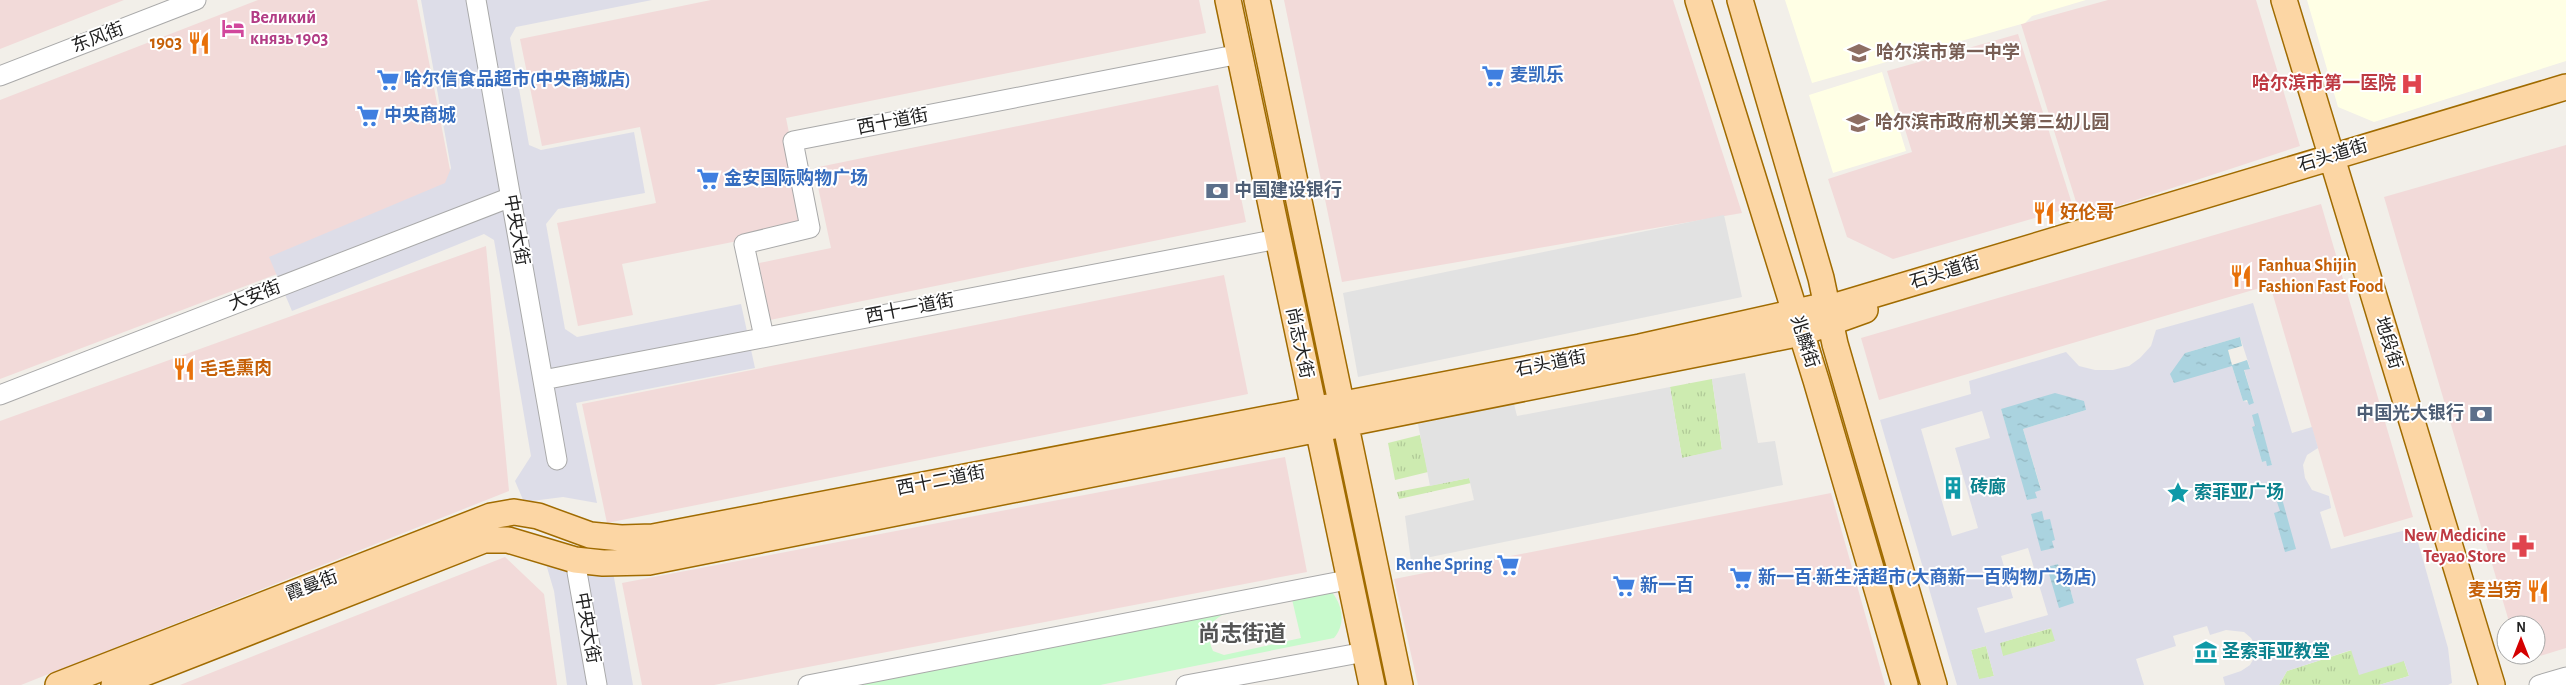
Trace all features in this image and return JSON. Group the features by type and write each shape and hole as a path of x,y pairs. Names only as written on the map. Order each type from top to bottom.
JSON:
{"main road":[{"name":"尚志大街","path":"1228,0 1315,419 1352,580 1372,685"},
{"name":"尚志大街","path":"1257,0 1400,685"},
{"name":"兆麟街","path":"1698,0 1797,322 1905,685"},
{"name":"兆麟街","path":"1740,0 1821,278 1829,314 1934,685"},
{"name":"地段街","path":"2284,0 2492,685"},
{"name":"石头道街","path":"1315,419 1829,314 1852,314 2334,165 2566,87"},
{"name":"石头道街","path":"2334,165 2566,105"},
{"name":"西十二道街","path":"569,528 598,536 653,536 1315,419"},
{"name":"西十二道街","path":"576,566 603,563 649,562 1315,419"},
{"name":"霞曼街","path":"58,685 491,516 514,512 538,516 569,528"},
{"name":"霞曼街","path":"114,685 484,540 508,540 576,566"}],"street":[{"name":"东风街","path":"0,76 196,0"},
{"name":"中央大街","path":"480,1 511,197 557,460"},
{"name":"西十道街","path":"764,337 744,244 810,228 793,141 1240,54"},
{"name":"大安街","path":"0,395 511,197"},
{"name":"西十一道街","path":"543,380 1278,239"},
{"name":"中央大街","path":"576,566 597,685"},
{"path":"808,685 1352,580"},
{"path":"1186,685 1365,652"},
{"path":"2539,685 2566,676"}],"shaded area":[{"path":"0,0 124,0 0,49"},
{"path":"258,0 417,0 457,206 0,379 0,100"},
{"path":"421,0 652,0 516,27 510,38 529,145 541,150 634,132 645,193 558,209 546,224 565,329 577,337 741,304 755,368 576,403 597,503 563,497 524,502 515,481 531,456 494,240 484,234 292,311 269,257 445,183 451,168"},
{"path":"711,0 1199,0 1206,33 786,118 808,227 622,264 633,315 578,326 557,223 656,203 640,127 542,146 520,39"},
{"name":"麦凯乐","path":"1284,0 1673,0 1742,213 1342,282"},
{"name":"哈尔滨市第一中学","path":"1785,0 2086,0 2032,16 2025,23 1812,83"},
{"path":"2108,0 2256,0 2300,146 2081,218 2021,24"},
{"name":"哈尔滨市第一医院","path":"2307,0 2566,0 2566,61 2374,122 2338,107"},
{"path":"2018,34 2073,207 1893,259 1847,237 1828,179 1912,152 1887,71"},
{"name":"哈尔滨市政府机关第三幼儿园","path":"1882,72 1906,151 1833,173 1809,95"},
{"path":"1218,85 1246,222 770,320 759,263 831,248 814,168"},
{"path":"2566,145 2566,648 2546,654 2546,615 2507,615 2384,197"},
{"path":"2321,204 2413,517 2344,537 2270,285 1879,400 1861,338"},
{"path":"1724,215 1742,297 1358,377 1343,293"},
{"path":"486,246 509,491 21,685 0,685 0,421"},
{"path":"1224,275 1248,394 607,523 582,404"},
{"name":"索菲亚广场","path":"2253,303 2292,433 2312,427 2318,448 2307,455 2303,465 2305,478 2312,490 2329,496 2331,508 2320,512 2331,549 2414,528 2448,648 2452,683 2448,685 2379,685 2409,676 2404,661 2359,675 2351,650 2287,671 2279,685 2225,685 2223,677 2241,671 2250,665 2254,658 2256,646 2244,632 2226,630 2210,635 2207,626 2173,636 2176,646 2136,659 2144,685 1957,685 1880,420 1971,394 1969,381 2066,352 2079,366 2095,370 2113,370 2129,366 2151,346 2156,330","holes":["2240,337 2250,368 2244,369 2254,403 2243,401 2232,366 2185,353","2001,409 2086,410 2023,429 2041,489 2035,491 2028,500","1982,411 1990,438 1955,448 1978,528 1952,536 1921,429","2257,414 2272,465 2266,461 2262,462 2252,427 2255,426","2028,548 2048,615 1985,633 1977,608 2013,598 2001,556","2058,564 2060,571 2065,570 2074,603 2047,568","2051,628 2055,641 2003,656 2000,643","1986,646 1994,676 1979,679 1971,650"]},
{"path":"1745,373 1758,443 1775,441 1783,485 1411,561 1405,516 1474,500 1469,478 1430,486 1418,424 1514,404 1517,416 1670,387 1682,458 1722,449 1712,379"},
{"path":"1285,457 1307,572 714,685 642,685 622,583"},
{"name":"新一百","path":"1831,493 1885,685 1418,685 1394,579"},
{"path":"505,557 544,594 557,685 180,685"},
{"path":"546,564 613,572 633,685 567,685 554,591"}],"green space":[{"path":"1712,379 1722,450 1682,458 1670,387"},
{"path":"1420,435 1428,472 1395,480 1388,443"},
{"path":"1469,478 1471,483 1399,499 1397,492"},
{"path":"1329,589 1340,606 1342,619 1341,626 1334,638 1100,685 839,685 1287,600 1222,615 1213,622 1209,630 1209,640 1213,651 1224,655 1301,638 1291,595"},
{"path":"2052,628 2056,641 2003,657 1999,643"},
{"path":"1986,646 1994,676 1979,680 1971,650"},
{"path":"2352,650 2404,661 2409,676 2379,685 2279,685 2287,671"}],"water":[{"path":"2240,337 2242,346 2228,350 2232,365 2247,360 2250,369 2244,370 2254,403 2249,405 2247,400 2243,401 2232,366 2174,383 2170,374 2185,353"},
{"path":"2055,393 2084,401 2086,410 2023,429 2041,490 2035,492 2037,498 2027,500 2001,409"},
{"path":"2258,413 2272,465 2267,466 2266,461 2262,462 2252,427 2255,426 2252,415"},
{"path":"2281,495 2296,549 2285,552 2274,513 2280,511 2275,496"},
{"path":"2042,511 2044,520 2050,519 2055,540 2052,541 2054,548 2041,551 2031,514"},
{"path":"2058,564 2060,571 2065,570 2074,603 2059,608 2047,567"}],"place":[{"name":"Великий князь 1903","path":"233,28"},
{"name":"1903","path":"199,43"},
{"name":"哈尔滨市第一中学","path":"1859,53"},
{"name":"麦凯乐","path":"1493,76"},
{"name":"哈尔信食品超市(中央商城店)","path":"388,80"},
{"name":"哈尔滨市第一医院","path":"2412,84"},
{"name":"中央商城","path":"368,116"},
{"name":"哈尔滨市政府机关第三幼儿园","path":"1858,123"},
{"name":"金安国际购物广场","path":"708,179"},
{"name":"中国建设银行","path":"1217,191"},
{"name":"好伦哥","path":"2044,213"},
{"name":"Fanhua Shijin Fashion Fast Food","path":"2241,276"},
{"name":"毛毛熏肉","path":"184,369"},
{"name":"中国光大银行","path":"2481,414"},
{"name":"砖廊","path":"1953,488"},
{"name":"索菲亚广场","path":"2178,493"},
{"name":"New Medicine Teyao Store","path":"2523,546"},
{"name":"Renhe Spring","path":"1508,565"},
{"name":"新一百·新生活超市(大商新一百购物广场店)","path":"1741,578"},
{"name":"新一百","path":"1624,586"},
{"name":"麦当劳","path":"2538,591"},
{"name":"圣索菲亚教堂","path":"2206,652"}],"district":[{"name":"尚志街道","path":"1242,634"}]}
